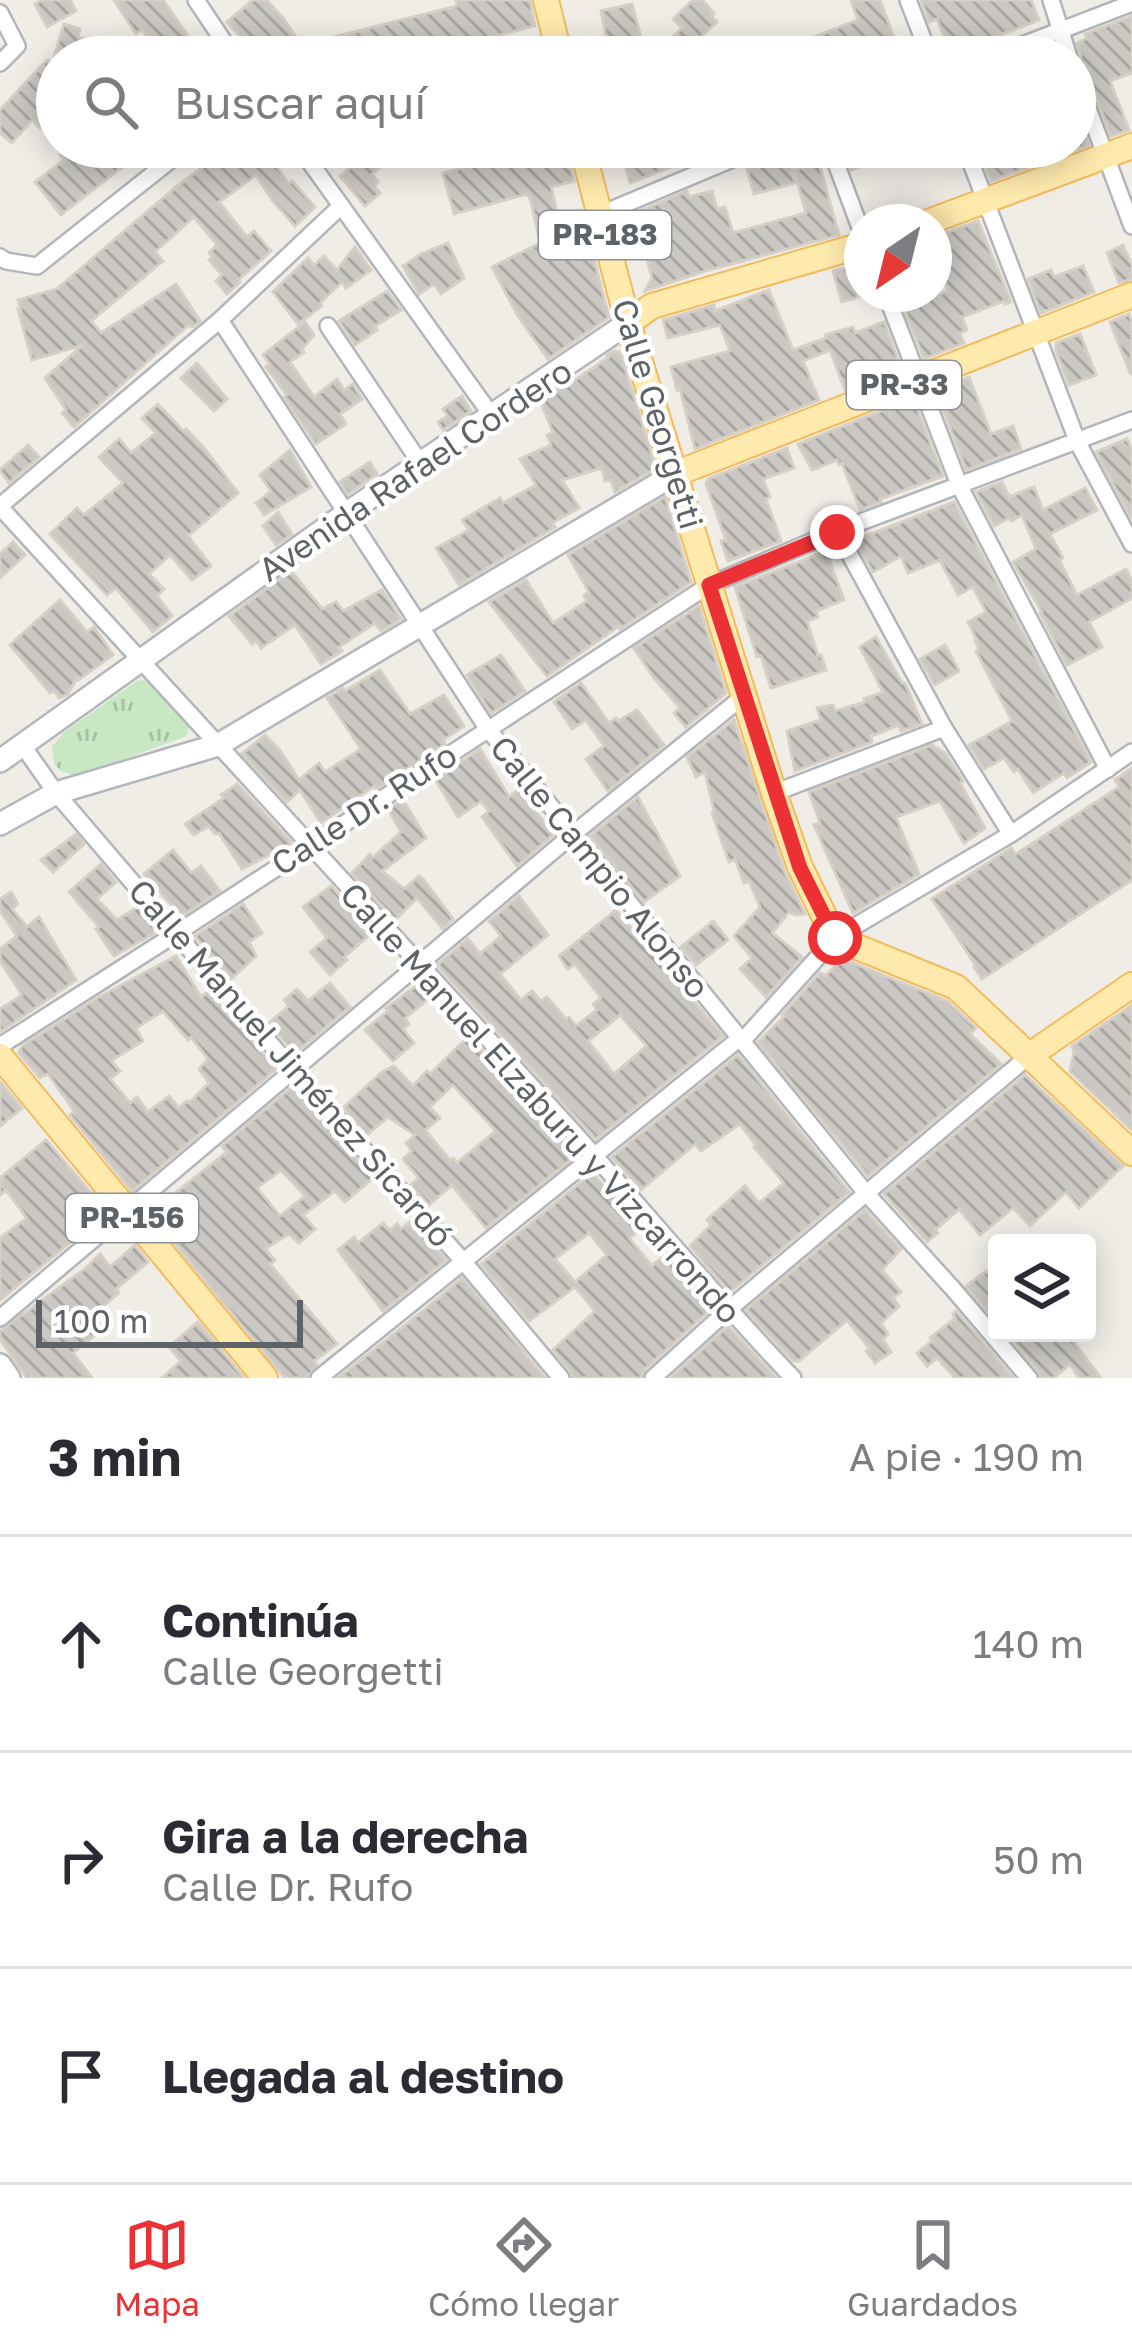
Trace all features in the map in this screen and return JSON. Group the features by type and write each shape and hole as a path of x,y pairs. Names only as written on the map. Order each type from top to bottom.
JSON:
{"main road":[{"path":"546,0 555,36"},
{"path":"1096,160 1132,146"},
{"name":"Calle Georgetti","path":"588,168 628,323 775,793 800,868 835,938"},
{"path":"952,214 1075,168"},
{"name":"Avenida Rafael Cordero","path":"0,761 347,513 652,306 844,250"},
{"name":"PR-33","path":"675,474 1132,295"},
{"path":"0,824 56,793 218,745 675,474"},
{"path":"835,938 956,987 1132,1153"},
{"path":"1030,1054 1132,985"},
{"name":"PR-156","path":"0,1056 265,1378"},
{"path":"0,1365 9,1378"}],"street":[{"path":"196,0 221,36"},
{"path":"908,0 922,36"},
{"path":"1052,0 1061,36"},
{"path":"1046,36 1132,3"},
{"path":"0,13 17,46 0,63"},
{"path":"1096,130 1132,226"},
{"path":"0,257 37,266 161,168"},
{"path":"313,168 492,416"},
{"path":"599,215 711,168"},
{"path":"838,168 851,204"},
{"path":"973,168 1078,442 1132,544"},
{"path":"0,506 220,320 341,206"},
{"path":"893,312 960,487 1108,770"},
{"name":"Calle Campio Alonso","path":"220,320 487,728 866,1193 1029,1378"},
{"path":"328,326 421,464"},
{"name":"Calle Dr. Rufo","path":"0,1046 709,585 1132,420"},
{"name":"Calle Manuel Elzaburu y Vizcarrondo","path":"0,506 794,1378"},
{"path":"837,532 944,728 1011,834"},
{"path":"0,1318 745,695"},
{"path":"775,793 944,728"},
{"name":"Calle Manuel Jiménez Sicardó","path":"23,746 56,793 561,1378"},
{"path":"319,1378 740,1038 746,1038 835,938 1011,834 1132,752"},
{"path":"653,1378 1030,1054"}],"green space":[{"path":"144,680 189,725 185,737 76,776 61,771 54,764 52,747 64,732"}],"building":[{"path":"70,0 76,11 47,27 35,4"},
{"path":"114,0 163,0 188,36 146,36 142,30 136,34"},
{"path":"253,0 267,0 295,36 240,36 227,22"},
{"path":"456,0 530,0 535,26 495,36 338,36 457,6"},
{"path":"693,0 702,0 717,22 702,36 673,36 682,28 673,19"},
{"path":"851,0 880,0 893,36 817,36 858,20"},
{"path":"921,0 1031,0 1039,20 998,36 944,36 937,19 929,22"},
{"path":"632,4 640,36 606,36 601,11"},
{"path":"1132,16 1132,73 1110,81 1129,130 1111,136 1096,96 1096,36 1085,34"},
{"path":"64,24 80,29 78,36 60,36"},
{"path":"36,72 36,124 32,120 12,143 0,133 0,110"},
{"path":"53,168 121,168 61,215 35,182"},
{"path":"201,168 278,168 315,207 295,226 256,175 219,202 247,237 254,231 271,251 227,294 216,281 222,275 209,260 217,245 194,217 155,252 163,261 91,321 101,333 176,284 200,321 185,328 74,427 45,378 83,345 32,360 18,300 57,289"},
{"path":"350,168 379,168 372,174 380,193 365,206 340,176"},
{"path":"462,168 571,168 574,181 551,187 558,216 581,210 609,317 548,359 492,267 540,243 531,201 527,194 454,214 443,173"},
{"path":"626,168 669,168 630,183"},
{"path":"791,168 795,183 754,194 747,169"},
{"path":"820,168 839,235 645,291 652,278 635,213 687,191 689,197 712,191 717,209 725,207 733,233 806,213 794,170"},
{"path":"986,168 1026,168 991,181"},
{"path":"978,221 1011,302 962,317 967,330 960,333 964,343 924,359 906,312 952,312 952,230"},
{"path":"448,243 464,278 441,294 434,284 419,294 403,266"},
{"path":"1123,245 1132,279 1119,283 1107,253"},
{"path":"355,247 371,270 346,288 342,282 298,324 273,292 308,258 314,265 324,256 337,270"},
{"path":"1083,266 1094,292 1041,313 1028,279 1051,270 1054,277"},
{"path":"844,268 844,301 842,302 833,271"},
{"path":"769,290 793,350 825,335 853,327 855,333 884,322 901,368 845,390 830,350 803,361 819,400 695,449 671,367 730,351 720,325 668,338 663,320 714,305 715,311"},
{"path":"387,291 401,310 355,345 339,321"},
{"path":"1129,314 1132,322 1131,375 1110,322"},
{"path":"305,322 314,335 304,352 290,362 314,397 337,379 344,390 353,384 362,399 340,414 346,424 316,444 263,355"},
{"path":"1080,334 1096,375 1069,385 1056,343"},
{"path":"614,351 620,352 656,468 615,492 602,468 562,480 579,508 459,585 436,548 469,530 462,520 500,498 503,503 536,485 520,459 551,445 547,435 553,432 540,401"},
{"path":"197,363 227,399 214,411 181,378"},
{"path":"969,377 991,434 1013,426 1021,449 966,470 936,390"},
{"path":"462,396 471,411 443,430 438,422 448,416 443,409"},
{"path":"913,398 943,476 860,510 842,463 837,460 812,470 798,444"},
{"path":"158,404 205,449 238,493 188,536 211,566 192,580 170,555 149,574 164,589 157,596 172,616 153,632 116,588 107,595 50,534 77,508 84,515 123,483 99,457 119,439 131,453 156,433 142,418"},
{"path":"1127,439 1132,450 1132,519 1096,452"},
{"path":"28,445 39,457 9,483 0,470"},
{"path":"787,448 794,468 763,479 781,541 728,561 708,479"},
{"path":"290,450 311,487 264,515 256,503 271,491 260,475"},
{"path":"370,462 377,474 348,494 340,482"},
{"path":"1002,482 1009,497 1034,487 1043,510 1085,488 1097,510 1050,534 1063,558 1059,560 1077,595 1126,569 1132,581 1132,598 1089,622 1102,647 1067,665 1013,562 1036,549 1022,515 994,526 976,492"},
{"path":"665,497 691,582 547,676 489,602 526,580 553,623 587,601 584,595 589,592 568,555"},
{"path":"954,502 1091,762 1033,793 1018,769 1014,772 1004,758 984,769 969,745 1012,721 976,651 977,640 968,622 986,612 973,587 958,595 940,560 908,573 901,556 873,572 855,540"},
{"path":"278,512 292,534 276,545 263,526"},
{"path":"13,542 25,555 0,578 0,554"},
{"path":"826,551 844,600 816,611 818,617 807,621 826,670 771,688 735,587"},
{"path":"291,571 322,609 336,602 343,611 382,590 401,619 381,631 375,623 321,664 295,625 261,648 256,641 252,644 229,616"},
{"path":"60,600 87,632 94,627 113,655 77,678 68,694 59,698 10,645"},
{"path":"699,606 726,693 686,727 674,713 680,708 634,648"},
{"path":"876,637 905,683 922,724 901,731 899,725 871,736 872,742 795,771 787,731 821,720 817,708 833,705 835,711 883,692 860,647"},
{"path":"945,645 959,671 935,685 920,659"},
{"path":"501,655 525,691 491,713 467,675"},
{"path":"380,670 410,714 444,695 464,726 443,740 445,744 321,823 300,790 287,802 242,754 265,735 299,780 319,763 325,772 361,749 327,698"},
{"path":"581,683 609,723 637,710 664,745 608,791 586,759 604,746 586,720 572,729 554,702"},
{"path":"734,720 785,873 805,914 789,912 772,933 802,957 766,997 740,969 752,958 734,936 760,907 735,859 729,862 712,813 705,772 696,777 687,757"},
{"path":"932,745 945,753 963,781 985,828 964,843 940,801 896,817 919,874 853,913 814,825 820,823 809,792"},
{"path":"480,749 509,797 518,790 554,834 517,866 482,817 489,811 481,801 458,817 435,779"},
{"path":"1132,768 1132,880 982,979 932,899 1011,848 1016,854 1119,787 1115,780"},
{"path":"237,784 292,843 242,869 219,833 209,826 194,835 185,824"},
{"path":"638,797 680,876 644,902 590,836"},
{"path":"403,800 426,838 382,871 404,889 419,876 424,880 453,919 443,929 417,898 395,920 352,873 401,832 388,809"},
{"path":"76,834 84,844 53,872 41,860"},
{"path":"173,850 191,873 201,866 220,891 181,916 144,874"},
{"path":"101,864 116,882 97,899 117,920 138,907 158,931 114,956 99,927 69,892"},
{"path":"331,886 373,932 330,975 310,952 327,938 303,907"},
{"path":"11,892 18,904 12,909 27,927 39,917 76,980 0,1032 0,1009 22,995 0,961 0,949 17,936 0,911 0,899"},
{"path":"519,896 548,935 500,974 521,1000 532,991 541,1001 547,997 576,1026 597,1010 593,1004 601,998 575,964 568,969 559,956 616,910 723,1036 596,1139 437,965 468,939 480,954 501,936 489,921","holes":["620,1015 647,1046 614,1074 588,1041"]},
{"path":"243,904 262,933 249,942 256,956 231,979 195,936"},
{"path":"713,921 728,940 696,965 681,947"},
{"path":"176,956 201,997 209,991 276,1069 132,1191 70,1115 74,1111 48,1074 40,1078 19,1053 22,1046","holes":["163,1011 188,1040 191,1037 208,1059 199,1069 209,1083 189,1103 179,1108 169,1096 148,1112 137,1097 130,1103 110,1079 120,1071 111,1061 143,1041 136,1028"]},
{"path":"843,959 947,1001 976,1028 970,1034 1001,1064 868,1176 758,1042 820,973 825,976"},
{"path":"330,983 350,1007 295,1053 269,1023 289,1006 284,1000 297,989 308,1001"},
{"path":"420,983 432,996 405,1018 409,1024 403,1029 414,1043 393,1061 365,1030"},
{"path":"1132,1005 1132,1130 1070,1071 1072,1046"},
{"path":"469,1036 574,1151 573,1158 486,1228 452,1185 429,1205 411,1185 419,1178 403,1159 412,1151 406,1143 415,1135 388,1117 367,1135 343,1108 394,1066 413,1086 427,1071 430,1074","holes":["453,1085 496,1131 457,1163 425,1130 440,1118 430,1107"]},
{"path":"738,1055 849,1192 730,1292 690,1246 711,1225 707,1220 745,1186 759,1203 784,1183 740,1124 701,1151 695,1144 641,1190 612,1157"},
{"path":"1025,1075 1123,1166 1079,1208 1066,1192 1030,1226 1013,1208 980,1235 959,1209 927,1242 884,1194"},
{"path":"0,1082 22,1108 0,1126"},
{"path":"292,1087 373,1178 345,1202 335,1191 303,1215 315,1229 299,1243 289,1234 265,1249 275,1260 270,1264 337,1344 314,1361 317,1365 307,1378 285,1378 150,1213 227,1152 222,1146","holes":["281,1170 305,1196 280,1216 257,1188"]},
{"path":"46,1140 107,1212 0,1300 0,1238 27,1218 6,1190 0,1195 0,1178"},
{"path":"592,1173 642,1228 629,1238 652,1266 665,1255 712,1308 645,1369 641,1378 573,1378 553,1350 595,1311 575,1287 529,1321 481,1264","holes":["589,1233 607,1255 575,1282 555,1259"]},
{"path":"865,1210 901,1249 882,1270 901,1292 893,1298 899,1306 881,1323 891,1352 875,1363 847,1320 799,1361 793,1361 746,1310"},
{"path":"411,1221 446,1260 383,1311 338,1250 354,1237 358,1243 383,1223 390,1230"},
{"path":"135,1245 148,1262 93,1314 104,1328 73,1353 92,1378 27,1378 0,1339 0,1331 100,1254 110,1267"},
{"path":"986,1271 988,1312 966,1286"},
{"path":"462,1278 545,1378 338,1378 428,1307"},
{"path":"956,1311 1013,1378 955,1378 937,1358 927,1366 917,1353 955,1318"},
{"path":"198,1322 244,1378 162,1378 181,1361 169,1347"},
{"path":"728,1326 776,1378 671,1378"},
{"path":"1014,1342 1074,1342 1101,1378 1079,1378 1070,1364 1054,1378 1041,1378"}],"route":[{"path":"835,938 800,868 709,585 837,532"}]}
